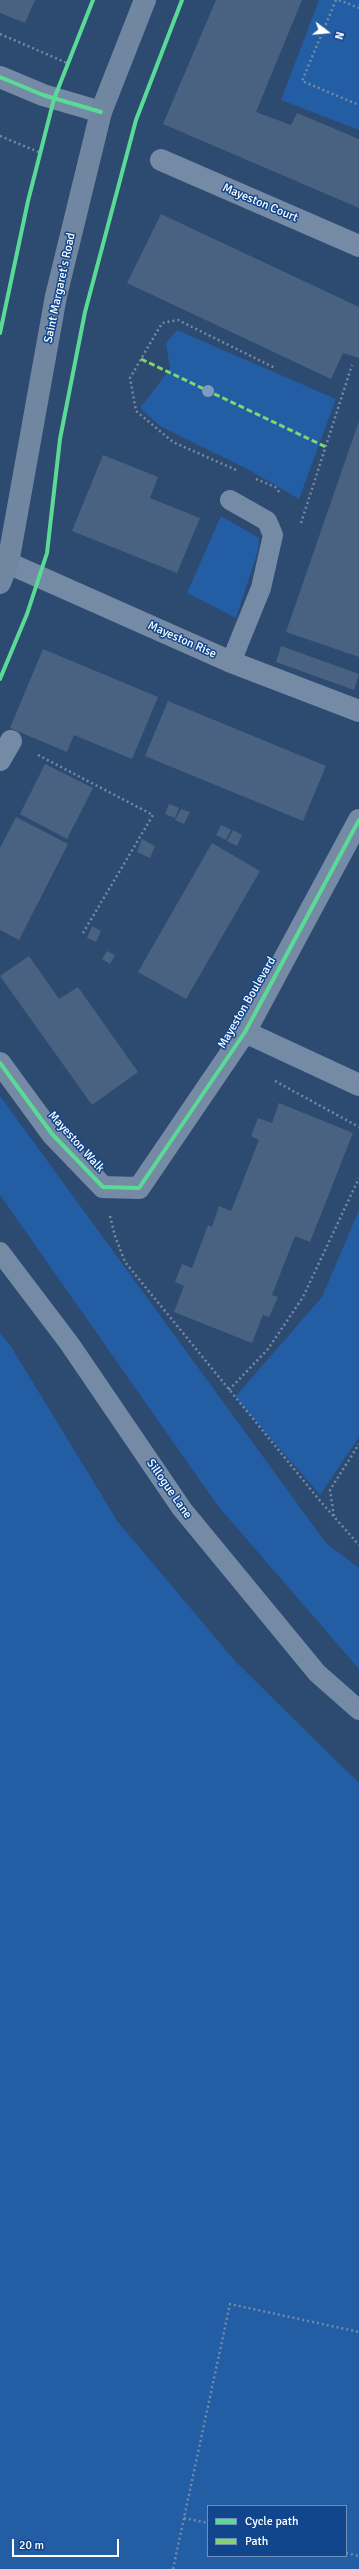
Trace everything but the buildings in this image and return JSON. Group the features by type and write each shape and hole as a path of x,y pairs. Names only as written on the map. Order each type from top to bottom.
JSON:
{"main road":[{"name":"Saint Margaret's Road","path":"4,573 56,296 101,112 145,0"}],"street":[{"path":"0,77 54,99 101,112"},
{"name":"Mayeston Court","path":"161,160 359,246"},
{"name":"Mayeston Rise","path":"4,573 359,711"},
{"path":"0,760 11,741"},
{"name":"Mayeston Boulevard","path":"138,1188 245,1032 359,820"},
{"path":"245,1032 359,1085"},
{"name":"Mayeston Walk","path":"0,1063 52,1134 103,1187 138,1188"}],"lane":[{"path":"230,500 266,521 273,534 261,588 231,662"},
{"name":"Sillogue Lane","path":"0,1252 69,1343 182,1509 317,1673 359,1710"}],"path":[{"path":"336,0 302,81 359,105"},
{"path":"339,0 359,8"},
{"path":"0,34 67,63"},
{"path":"54,99 69,58"},
{"path":"0,136 41,153"},
{"path":"39,160 42,147"},
{"path":"239,471 173,442 136,411 130,378 162,323 178,320 275,368"},
{"path":"299,528 352,365"},
{"path":"254,478 276,487 284,498"},
{"path":"297,515 302,520"},
{"path":"11,741 153,815 83,933"},
{"path":"229,1390 268,1349 303,1297 359,1178"},
{"path":"103,1187 115,1236 125,1262 334,1517 359,1545"},
{"path":"334,1517 330,1490 359,1444"},
{"path":"173,2569 230,2304 359,2332"},
{"path":"184,2518 207,2524"},
{"path":"347,2553 359,2556"}],"shaded area":[{"path":"319,0 359,0 359,130 281,100"},
{"path":"177,330 336,399 299,499 249,470 160,426 140,408 170,369 166,343"},
{"path":"221,516 259,538 258,551 236,618 187,593"},
{"path":"0,1096 326,1543 359,1568 359,1669 218,1506 0,1195"},
{"path":"359,1210 359,1437 320,1495 235,1397 322,1297"},
{"path":"0,1333 10,1345 118,1522 235,1661 359,1783 359,2569 0,2569"}],"marked path":[{"path":"141,359 326,447"}],"cycle path":[{"path":"0,333 28,201 54,99 93,0"},
{"path":"0,679 27,614 47,553 60,439 85,312 136,120 182,0"},
{"path":"0,77 43,95 101,112"},
{"path":"0,1063 52,1134 103,1187 139,1188 245,1032 359,820"}]}
